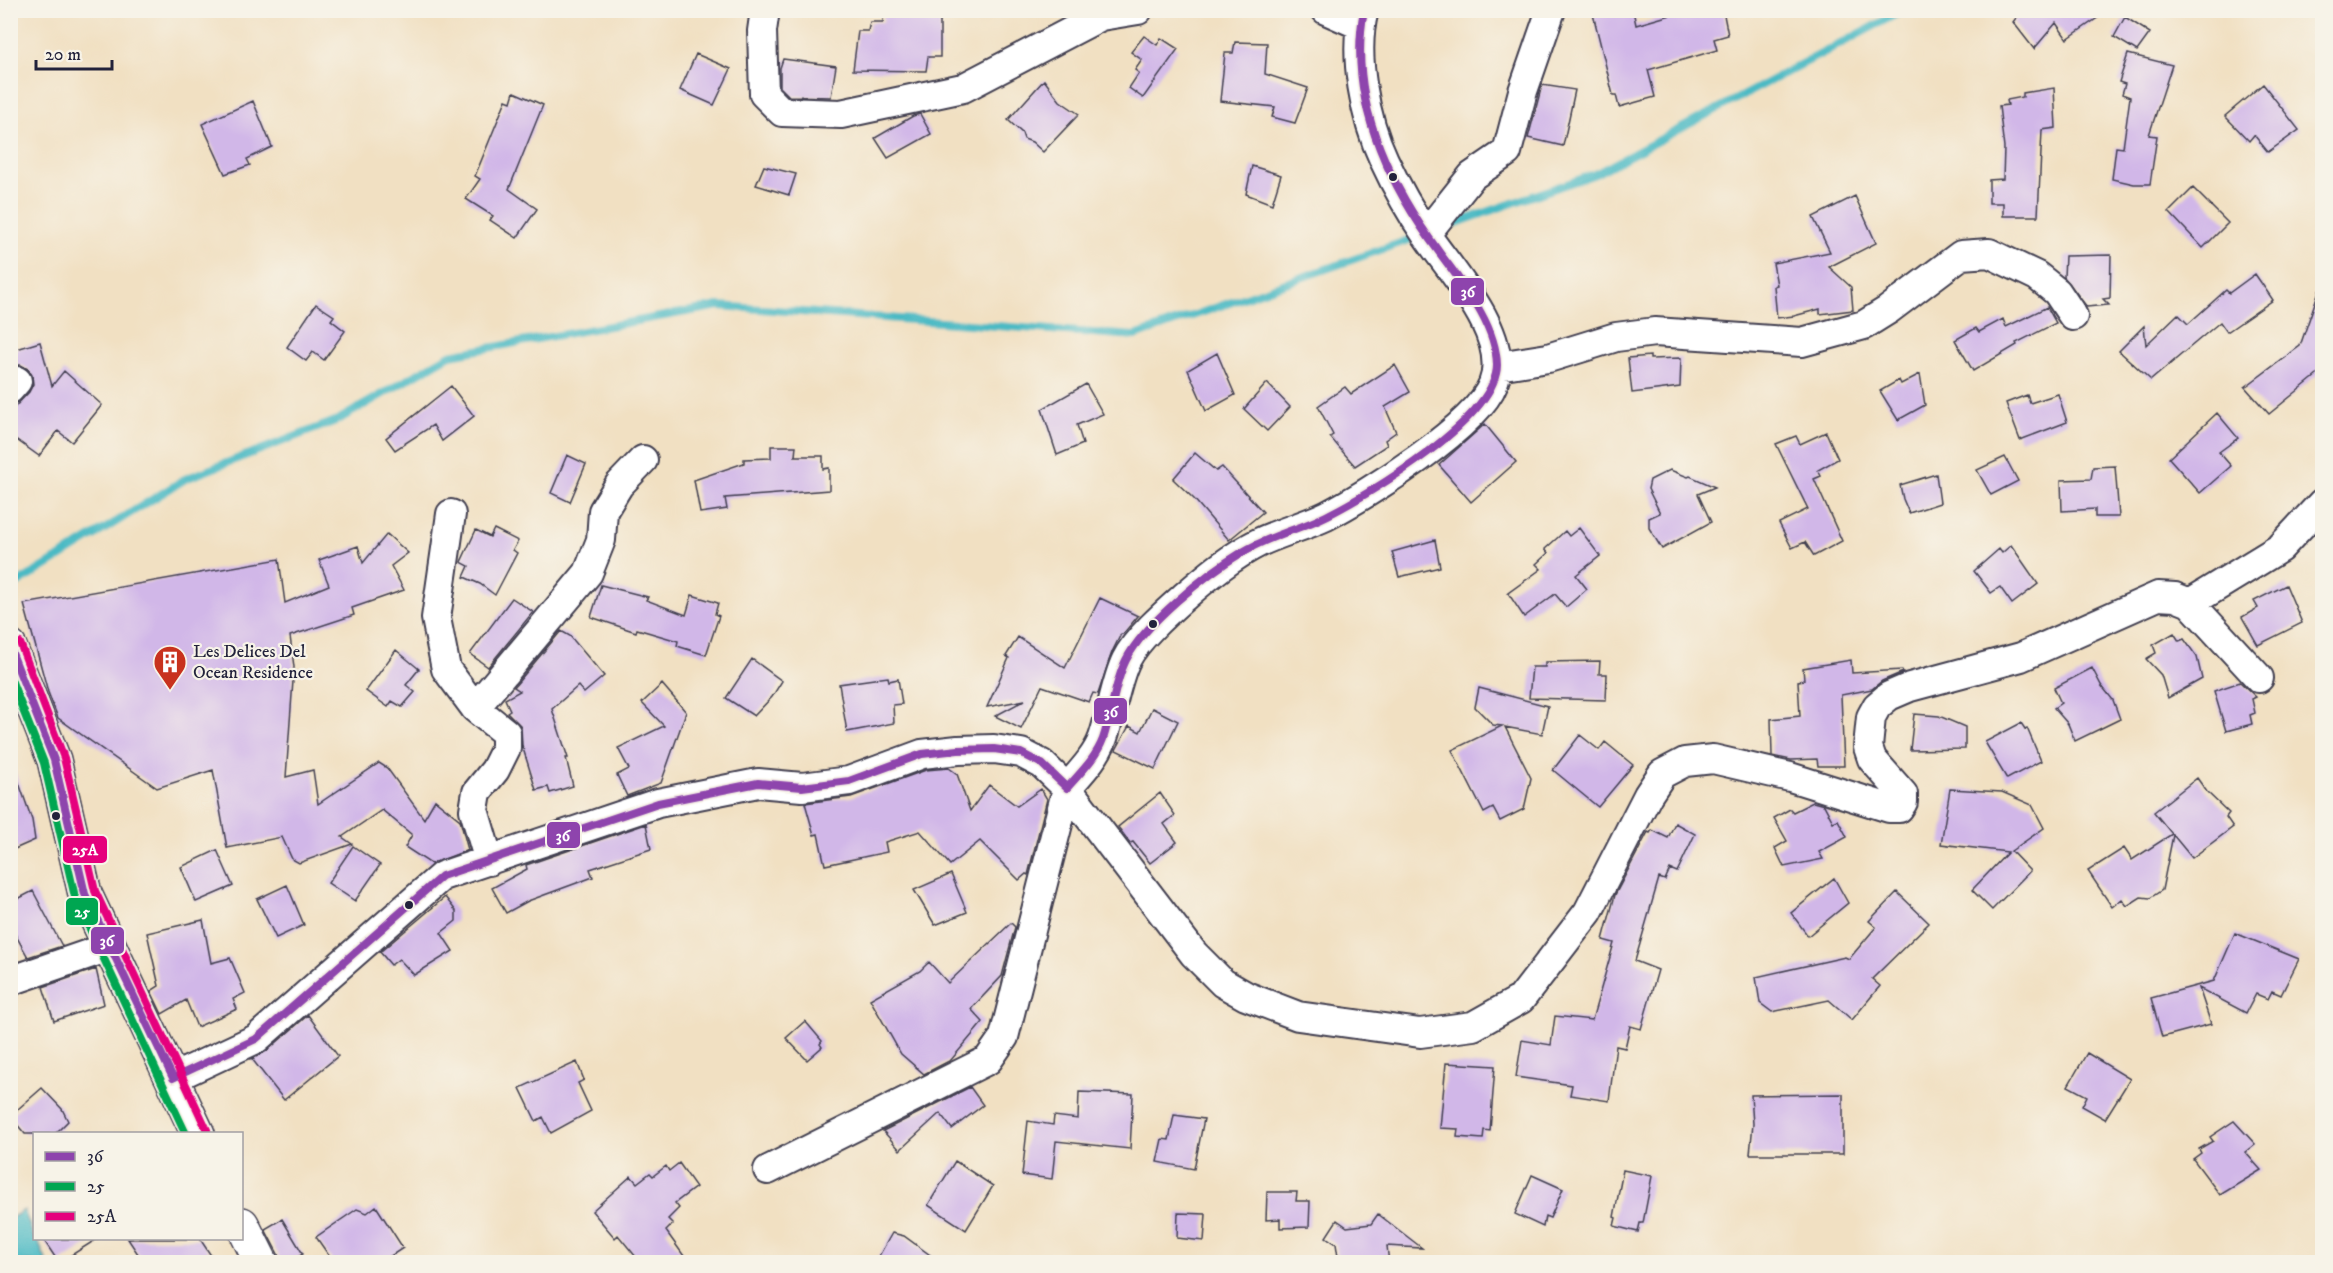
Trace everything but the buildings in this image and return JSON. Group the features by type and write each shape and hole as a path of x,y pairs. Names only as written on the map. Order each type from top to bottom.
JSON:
{"main road":[{"path":"10,647 54,760 85,894 197,1132"},
{"path":"243,1226 261,1263"}],"street":[{"path":"765,10 762,32 764,94 782,112 841,114 963,88 1101,16 1138,10"},
{"path":"768,1170 988,1060 1004,1037 1067,788 1089,762 1102,741 1126,659 1153,626 1227,562 1260,542 1325,516 1392,477 1472,415 1493,386 1498,366 1492,335 1468,294 1426,234 1383,159 1362,87 1362,18 1326,10"},
{"path":"1426,234 1472,176 1507,152 1523,91 1551,10"},
{"path":"1498,366 1548,358 1616,337 1655,332 1802,342 1864,325 1888,310 1961,255 1989,253 2037,276 2057,292 2073,316"},
{"path":"475,708 588,573 601,540 603,511 619,485 643,460"},
{"path":"2190,603 2280,548 2322,503"},
{"path":"451,514 435,618 446,669 475,708 506,733 506,748 495,770 477,792 474,810 489,861"},
{"path":"173,1078 256,1038 442,876 658,803 758,783 802,787 849,781 922,754 958,750 994,749 1021,753 1041,764 1067,788 1194,954 1223,983 1246,996 1298,1016 1420,1033 1473,1026 1521,999 1588,912 1648,795 1662,774 1685,762 1713,759 1790,777 1889,808 1899,808 1903,802 1903,794 1872,759 1868,747 1871,717 1877,706 1889,696 1910,687 2021,657 2158,596 2175,597 2190,603 2259,678"},
{"path":"10,981 109,947"}],"water":[{"path":"24,1210 33,1240 37,1240 47,1262 11,1262 11,1218"}],"waterway":[{"path":"1442,228 1595,174 1904,10"},
{"path":"10,588 185,479 338,420 450,355 719,306 1135,336 1420,236"}],"transit line":[{"name":"36","path":"10,648 54,760 85,894 173,1078 256,1039 442,876 658,803 758,783 802,787 849,781 922,754 958,750 994,749 1021,753 1042,764 1067,788 1100,746 1126,660 1161,616 1194,587 1241,553 1326,516 1399,473 1454,430 1476,408 1491,386 1497,365 1491,334 1467,291 1403,198 1376,138 1361,76 1360,43 1364,10"},
{"name":"25A","path":"20,643 64,758 95,891 207,1130"},
{"name":"25","path":"10,677 44,763 75,897 185,1132"}],"place":[{"name":"Les Delices Del Ocean Residence","path":"170,691"}]}
